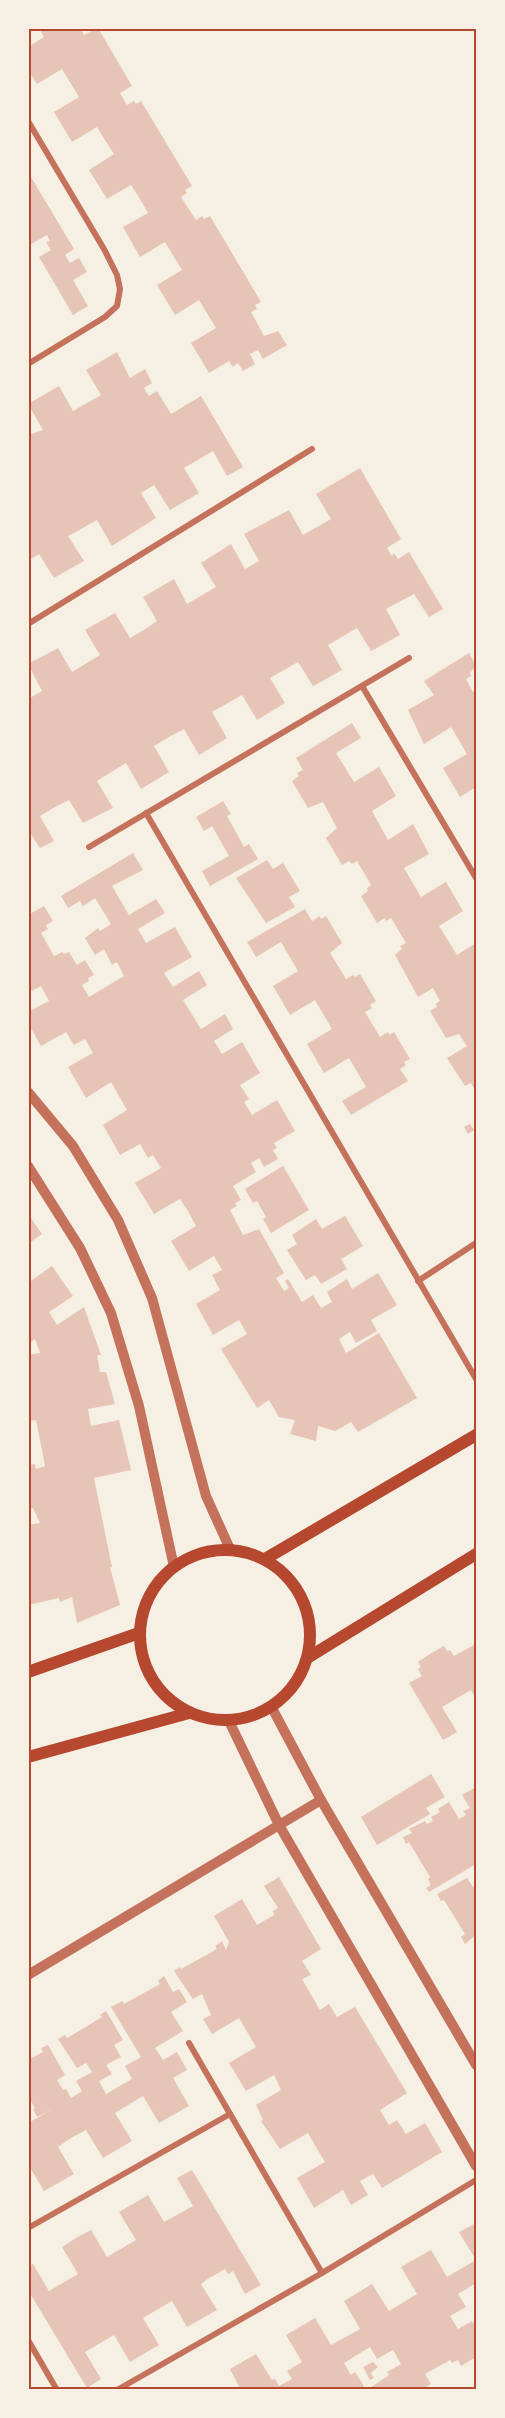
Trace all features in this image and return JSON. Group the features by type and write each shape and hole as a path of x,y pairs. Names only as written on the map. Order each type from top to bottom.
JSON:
{"main road":[{"path":"265,1559 477,1435"},
{"path":"230,1549 265,1559 288,1576 304,1600 311,1629 309,1658 295,1686 272,1708 251,1717 229,1721 208,1719 189,1713 168,1699 152,1681 142,1658 139,1633 144,1608 156,1585 174,1567 200,1553 230,1549"},
{"path":"309,1658 477,1554"},
{"path":"28,1672 139,1633"},
{"path":"28,1756 189,1713"}],"street":[{"path":"28,121 104,249 117,275 120,289 117,306 105,317 28,364"},
{"path":"28,624 312,450"},
{"path":"89,847 409,658"},
{"path":"362,686 477,878"},
{"path":"146,813 477,1379"},
{"path":"28,1092 73,1146 118,1220 152,1298 203,1486 230,1549"},
{"path":"28,1166 80,1248 111,1313 139,1406 174,1567"},
{"path":"418,1281 477,1244"},
{"path":"272,1708 321,1800 477,2065"},
{"path":"229,1721 279,1825 477,2166"},
{"path":"28,1975 321,1800"},
{"path":"189,2043 322,2273"},
{"path":"28,2228 230,2114"},
{"path":"117,2390 322,2273 477,2180"},
{"path":"28,2340 57,2390"}],"building":[{"path":"39,28 80,28 84,35 98,28 132,86 120,93 127,105 134,101 136,104 141,101 192,186 185,190 187,193 181,197 196,220 202,216 204,219 210,216 261,302 255,305 257,309 251,312 264,336 278,331 287,345 263,359 258,350 250,354 255,364 243,371 238,363 233,367 229,361 209,373 191,343 216,328 199,300 175,315 157,285 182,270 165,242 140,257 123,227 148,213 140,199 131,185 107,199 89,170 114,154 97,127 72,142 54,112 79,97 62,69 37,84 28,70 28,47 44,37"},
{"path":"28,172 74,249 65,255 70,263 79,258 87,272 73,280 88,306 73,315 39,257 51,250 46,242 50,241 47,235 31,244 28,238"},
{"path":"117,352 130,378 145,369 152,383 144,388 149,396 157,391 171,414 201,396 243,467 227,476 213,451 184,468 199,493 170,510 154,485 141,493 156,518 112,546 97,520 68,536 84,561 54,578 39,554 28,561 28,435 43,430 28,404 59,386 73,411 101,395 86,370"},
{"path":"360,468 401,539 387,548 392,556 394,553 398,559 409,552 443,609 429,617 414,594 386,609 400,635 371,651 357,628 328,645 342,670 313,686 298,662 270,678 285,703 257,720 242,695 212,712 227,738 199,755 184,729 169,737 154,746 169,772 141,789 126,763 97,781 113,808 83,823 69,800 55,807 40,816 54,841 40,848 28,830 28,699 42,691 28,664 58,648 72,672 100,655 85,630 115,613 130,638 144,630 157,621 143,597 174,579 187,604 216,587 201,563 231,544 245,569 259,561 244,534 289,510 303,535 331,519 316,494"},
{"path":"469,653 476,666 470,673 471,676 466,679 473,692 476,692 476,787 460,797 443,768 467,754 451,727 424,744 408,710 434,695 424,681"},
{"path":"352,723 361,738 336,753 354,782 379,767 396,796 372,811 388,840 413,824 429,854 404,868 421,897 446,882 463,911 439,926 457,955 476,943 476,981 474,983 476,988 476,1092 471,1083 465,1086 447,1058 467,1046 459,1034 446,1038 430,1011 437,1007 436,1004 440,1001 433,988 418,997 395,955 402,949 400,946 406,943 391,918 386,921 385,918 377,923 361,896 368,891 367,888 371,885 357,861 352,864 349,861 342,865 326,838 337,828 323,802 308,808 292,781 299,776 297,773 303,770 296,758"},
{"path":"223,801 231,814 227,816 244,847 249,844 258,859 210,886 202,871 229,856 212,826 204,831 196,817"},
{"path":"133,853 143,870 112,886 129,915 156,899 165,913 138,929 146,943 175,927 192,957 164,973 173,987 199,971 207,985 183,1000 201,1029 225,1014 233,1029 214,1041 222,1054 242,1042 260,1073 240,1085 249,1099 244,1102 252,1115 277,1100 295,1131 274,1143 277,1148 273,1150 278,1159 264,1167 259,1158 251,1163 256,1172 233,1186 241,1200 235,1203 237,1206 230,1210 243,1235 259,1229 284,1273 276,1278 284,1291 289,1288 285,1281 288,1279 302,1302 313,1295 321,1308 332,1302 327,1292 347,1279 352,1289 378,1273 397,1305 371,1320 377,1331 356,1343 350,1332 339,1339 346,1353 379,1333 417,1398 358,1432 351,1422 335,1431 318,1426 316,1441 290,1434 295,1420 279,1417 269,1400 257,1408 221,1349 247,1334 239,1320 213,1335 196,1304 220,1290 212,1275 222,1270 214,1256 189,1271 171,1241 196,1226 188,1211 180,1199 154,1214 135,1183 161,1168 153,1155 148,1158 140,1144 120,1155 103,1125 127,1110 111,1082 86,1098 68,1067 93,1053 85,1039 74,1045 66,1032 41,1046 28,1023 28,1012 49,1001 41,986 32,991 28,985 28,915 44,906 53,921 46,925 48,929 41,933 54,956 62,952 64,954 69,952 77,965 85,960 94,975 82,985 89,997 124,976 117,962 112,965 104,949 95,955 85,938 98,928 100,931 111,924 95,898 83,906 80,901 68,908 61,896"},
{"path":"267,860 273,869 283,863 300,891 289,897 295,907 266,923 236,878"},
{"path":"305,909 312,921 320,916 321,919 326,916 342,943 330,953 346,979 360,974 376,1001 370,1005 372,1008 365,1012 380,1037 388,1032 389,1035 394,1032 410,1059 404,1062 406,1065 400,1069 408,1081 351,1115 342,1101 366,1087 349,1058 324,1073 307,1044 332,1029 315,1000 290,1015 273,986 298,971 281,942 256,957 247,942"},
{"path":"470,1124 474,1130 468,1134 464,1127"},
{"path":"283,1166 309,1210 271,1233 263,1219 266,1217 257,1201 253,1203 245,1189"},
{"path":"28,1214 42,1234 28,1244"},
{"path":"345,1216 363,1246 341,1259 347,1269 321,1284 315,1275 306,1280 287,1250 297,1244 292,1235 316,1219 322,1229"},
{"path":"52,1266 73,1296 49,1312 57,1325 84,1307 101,1355 97,1355 100,1372 106,1372 115,1404 88,1409 91,1426 119,1420 131,1470 94,1478 112,1567 110,1567 120,1605 77,1623 72,1597 60,1602 59,1598 28,1605 28,1560 30,1559 28,1525 40,1523 33,1508 28,1509 28,1465 35,1464 36,1469 45,1466 36,1420 28,1421 28,1355 40,1353 35,1339 28,1344 28,1283"},
{"path":"476,1644 476,1699 471,1690 442,1707 457,1732 443,1740 409,1683 422,1676 418,1669 421,1667 418,1662 430,1654 444,1646 454,1656"},
{"path":"431,1774 445,1797 426,1808 430,1814 377,1845 361,1817"},
{"path":"476,1787 476,1864 429,1892 426,1888 431,1885 428,1879 430,1877 409,1842 406,1844 403,1837 412,1833 409,1829 425,1821 427,1824 433,1821 431,1817 440,1812 438,1809 449,1802 459,1819 466,1815 463,1811 470,1808 462,1795"},
{"path":"279,1877 321,1949 302,1961 311,1975 302,1979 320,2010 329,2004 337,2017 355,2007 407,2093 380,2110 389,2125 397,2120 406,2134 425,2123 442,2152 382,2188 373,2174 360,2181 368,2195 351,2205 343,2190 314,2208 297,2178 325,2162 308,2133 280,2149 261,2121 263,2120 256,2105 281,2090 274,2075 246,2091 229,2063 256,2047 239,2018 212,2034 203,2019 211,2015 202,1994 193,1999 174,1971 217,1949 215,1946 222,1941 226,1950 229,1942 214,1916 242,1899 257,1925 274,1915 273,1911 278,1908 264,1886"},
{"path":"467,1878 473,1887 476,1885 476,1935 465,1944 461,1937 465,1934 444,1900 441,1901 437,1894"},
{"path":"164,1976 173,1992 179,1989 187,2002 171,2012 183,2031 155,2048 163,2060 177,2052 187,2070 173,2078 189,2106 159,2123 143,2096 115,2113 132,2141 103,2158 86,2130 71,2138 58,2147 74,2174 44,2191 28,2164 28,2123 53,2109 37,2117 28,2096 28,2060 43,2052 41,2048 48,2045 65,2075 57,2080 71,2098 82,2091 76,2081 92,2072 86,2063 77,2068 58,2039 65,2035 67,2038 102,2017 100,2015 106,2011 123,2040 114,2045 121,2057 106,2065 112,2074 99,2081 106,2094 132,2079 125,2066 141,2057 111,2007 122,2001 124,2004 160,1984 158,1981"},
{"path":"192,2170 261,2285 245,2294 233,2271 228,2274 225,2269 206,2280 201,2284 217,2310 187,2327 172,2301 143,2318 159,2345 130,2362 114,2335 85,2352 101,2379 87,2388 28,2290 28,2266 33,2264 49,2291 78,2274 62,2247 76,2238 91,2230 107,2257 136,2240 119,2212 148,2195 164,2222 193,2206 177,2178"},
{"path":"474,2224 476,2227 476,2260 459,2232"},
{"path":"431,2250 447,2277 476,2260 476,2283 458,2294 466,2307 450,2316 458,2329 472,2321 476,2324 476,2357 461,2366 458,2360 452,2363 450,2360 425,2374 431,2384 421,2390 367,2390 389,2375 387,2372 401,2364 393,2350 377,2359 370,2347 344,2363 351,2375 355,2372 364,2386 358,2390 241,2390 230,2369 256,2354 272,2380 275,2379 279,2386 292,2379 287,2371 302,2362 286,2335 315,2318 331,2345 360,2329 344,2301 372,2284 389,2311 417,2294 401,2267"},
{"path":"373,2362 378,2367 371,2373 374,2378 370,2380 363,2367"}]}
